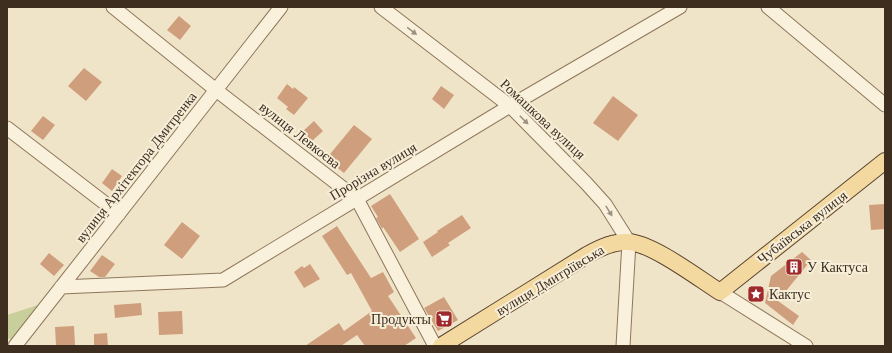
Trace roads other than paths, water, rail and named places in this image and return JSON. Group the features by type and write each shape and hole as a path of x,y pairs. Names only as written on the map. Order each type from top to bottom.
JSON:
{"main road":[{"name":"Чубаївська вулиця","path":"720,292 885,161"},
{"name":"вулиця Дмитріївська","path":"441,346 599,249 616,243 629,242 646,247 661,254 720,292"}],"street":[{"name":"вулиця Левкоєва","path":"113,7 216,90 357,199 435,346"},
{"name":"вулиця Архітектора Дмитренка","path":"15,346 281,7"},
{"name":"Ромашкова вулиця","path":"381,7 510,106 586,183 600,199 629,242"},
{"name":"Прорізна вулиця","path":"61,287 223,280 510,106 680,7"},
{"path":"768,7 885,105"},
{"path":"7,128 119,214"},
{"path":"622,346 629,242"},
{"name":"вулиця Дмитріївська","path":"720,292 806,346"}],"place":[{"name":"У Кактуса","path":"794,267"},
{"name":"Кактус","path":"756,294"},
{"name":"Продукты","path":"444,319"}]}
